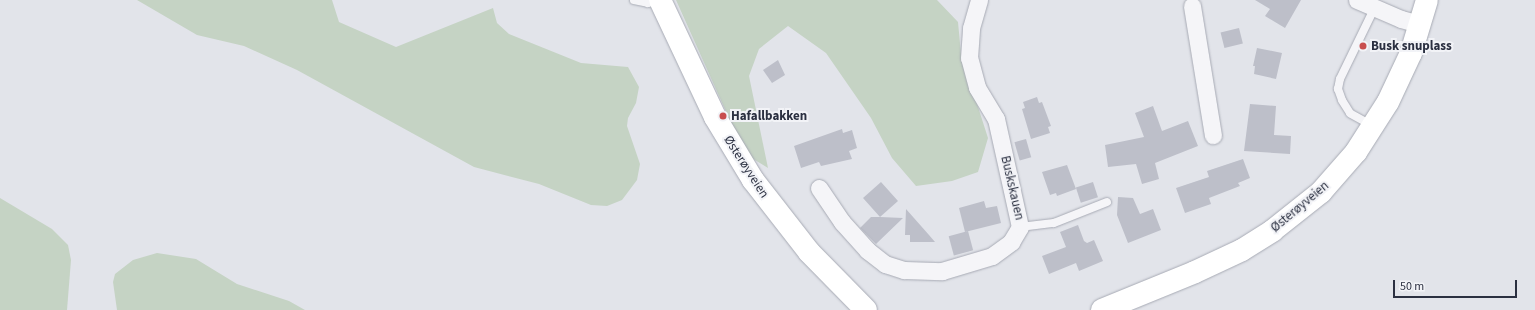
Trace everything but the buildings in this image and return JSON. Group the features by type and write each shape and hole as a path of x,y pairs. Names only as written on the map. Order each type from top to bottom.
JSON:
{"main road":[{"name":"Østerøyveien","path":"660,0 714,117 753,180 809,252 866,310"},
{"name":"Østerøyveien","path":"1102,310 1195,272 1242,250 1272,231 1309,204 1331,182 1373,126 1400,79 1420,24 1426,0"}],"street":[{"name":"Buskskauen","path":"819,188 842,222 866,250 885,264 904,270 942,271 992,256 1011,242 1020,227 996,119 977,87 969,58 971,28 979,0"},
{"path":"1357,0 1401,19 1420,24"},
{"path":"1191,2 1213,136"}],"lane":[{"path":"634,0 648,3 656,0"},
{"path":"1373,126 1350,113 1342,100 1338,89 1340,79 1375,7"},
{"path":"1020,227 1054,223 1107,202"}],"green space":[{"path":"137,0 332,0 339,22 396,47 493,8 497,23 509,34 581,63 628,67 639,87 636,103 628,118 627,126 640,164 637,180 622,200 607,206 591,205 539,184 474,167 297,70 244,46 197,35"},
{"path":"676,0 937,0 958,22 961,54 988,138 978,172 952,181 916,186 892,158 871,118 826,53 788,26 759,49 749,76 768,168 745,154"},
{"path":"0,198 52,229 68,245 71,260 67,310 0,310"},
{"path":"157,253 196,259 237,284 289,301 305,310 117,310 113,282 115,274 133,260"}],"place":[{"name":"Busk snuplass","path":"1363,46"},
{"name":"Hafallbakken","path":"723,116"}]}
